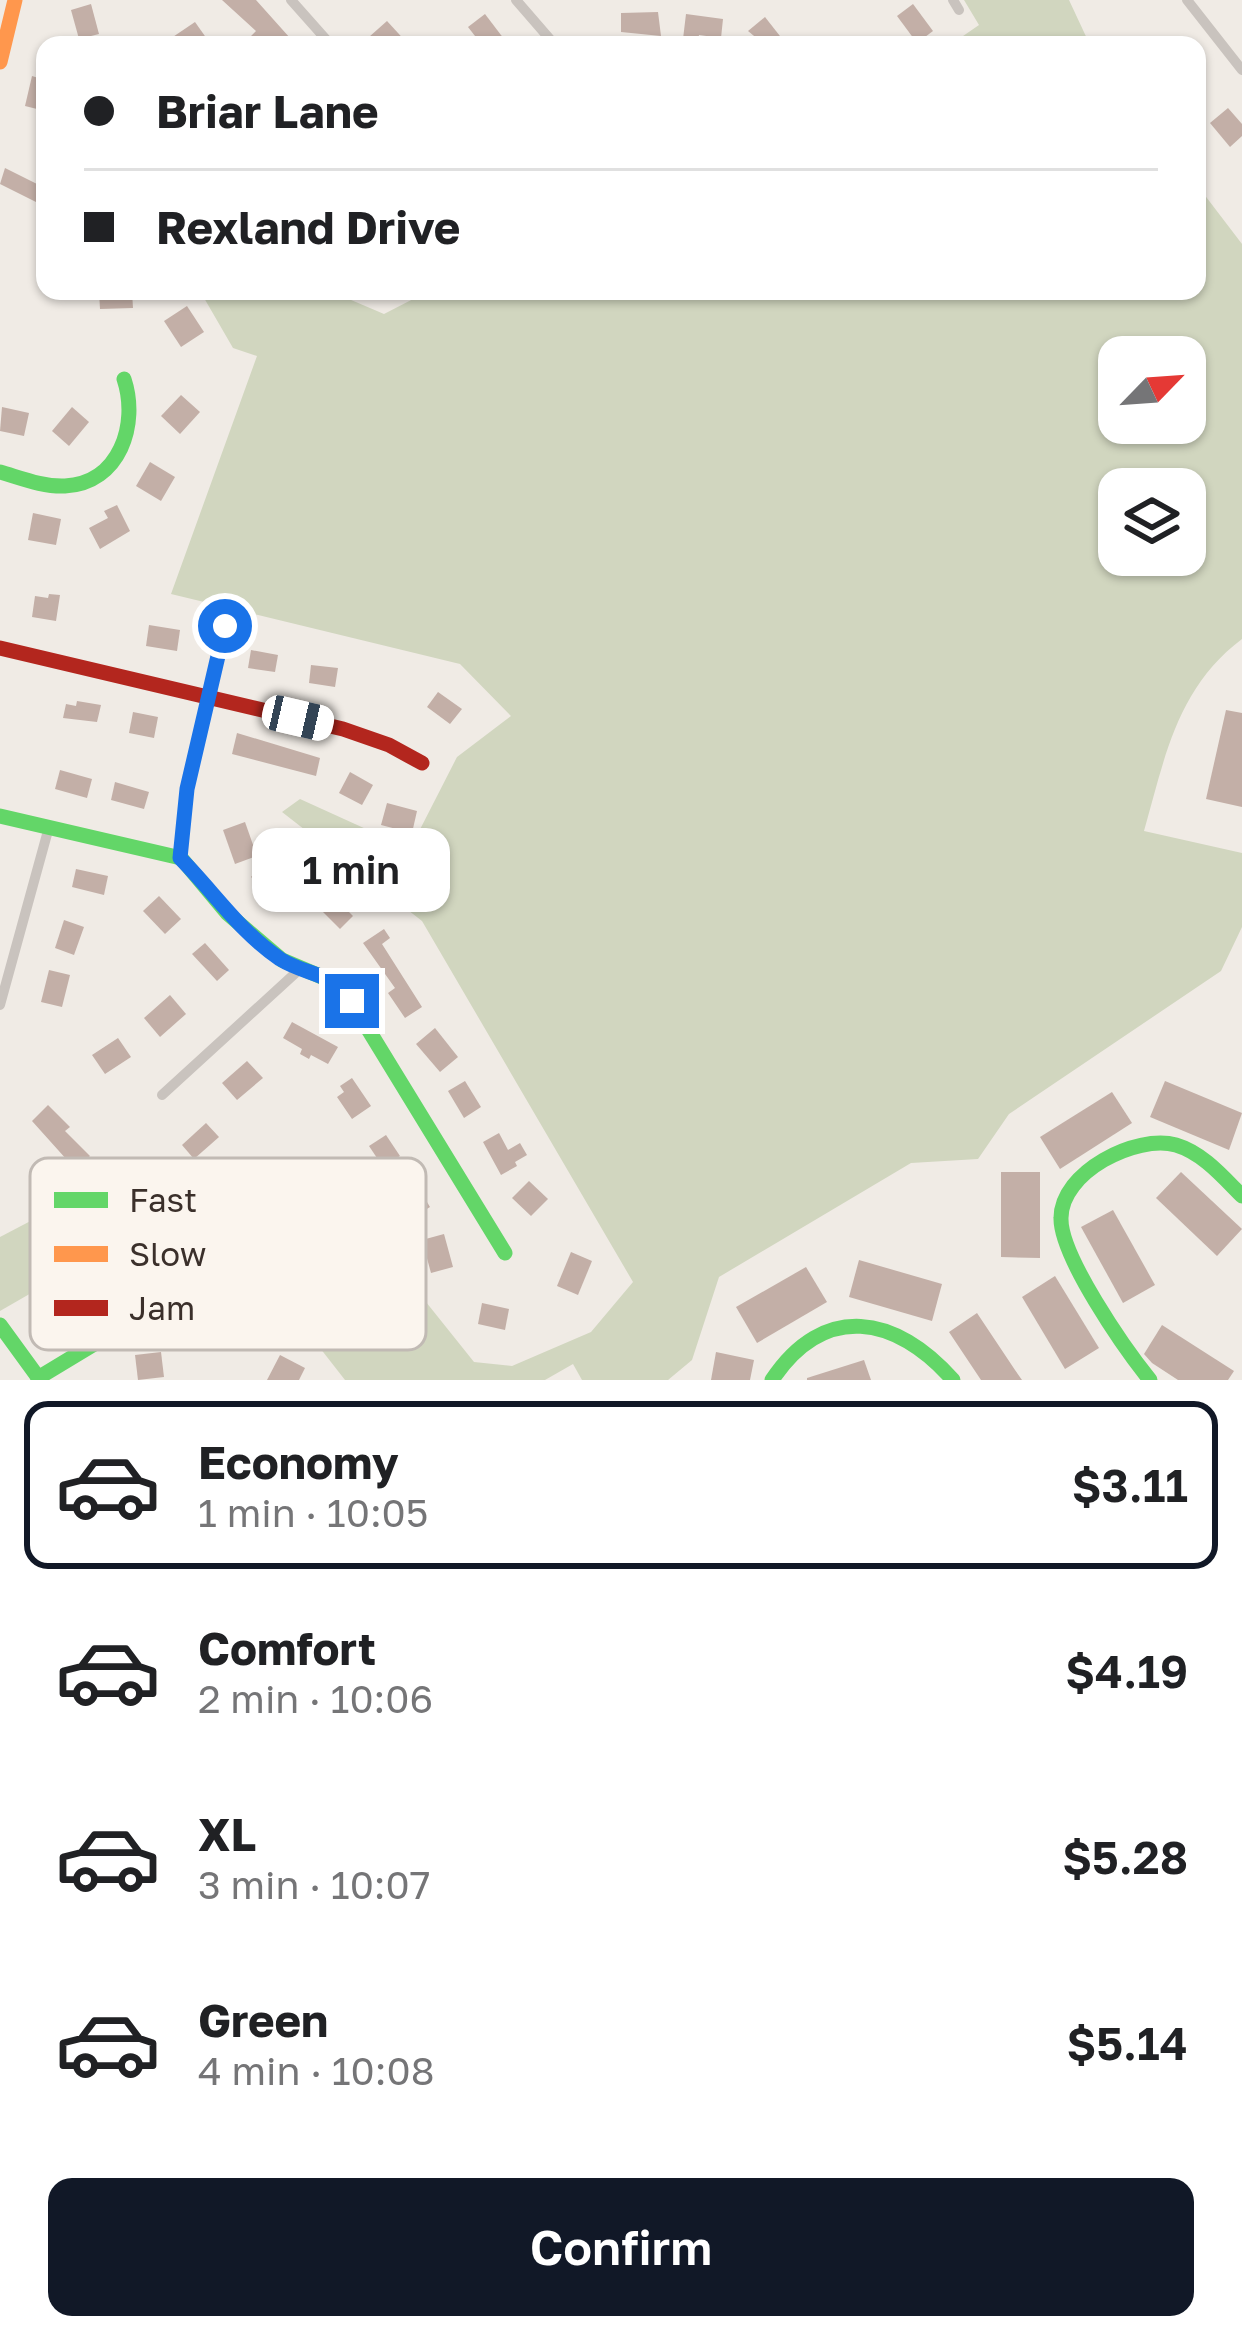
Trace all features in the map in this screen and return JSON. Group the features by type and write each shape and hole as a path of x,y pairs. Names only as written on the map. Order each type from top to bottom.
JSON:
{"street":[{"path":"0,62 15,0"},
{"path":"291,0 324,36"},
{"path":"516,0 548,36"},
{"path":"1187,0 1242,70"},
{"path":"0,472 63,486 81,484 104,472 122,442 132,406 124,379"},
{"path":"180,858 187,789 225,626"},
{"path":"0,648 343,729 422,763"},
{"path":"0,816 180,858 226,913 281,960 341,985 506,1253"},
{"path":"0,1005 49,827"},
{"path":"162,1095 301,968"},
{"path":"1150,1380 1122,1346 1064,1240 1060,1224 1064,1201 1085,1175 1112,1159 1141,1146 1166,1143 1198,1155 1242,1196"},
{"path":"772,1380 791,1353 806,1342 837,1328 863,1324 916,1342 953,1380"},
{"path":"0,1325 39,1379 85,1350"}],"green space":[{"path":"964,0 1069,0 1086,36 963,36 979,25"},
{"path":"1206,197 1242,244 1242,639 1202,679 1188,702 1167,751 1144,831 1242,853 1242,927 1221,971 1009,1114 978,1159 911,1163 719,1277 692,1360 668,1380 582,1380 573,1364 545,1380 345,1380 322,1350 426,1350 426,1302 474,1362 512,1366 591,1332 633,1282 422,921 282,812 300,799 410,849 457,757 511,716 460,664 171,594 257,356 233,348 205,300 351,300 384,314 411,300 1206,300"},
{"path":"30,1221 30,1294 0,1311 0,1237"}],"building":[{"path":"222,0 256,0 288,36 251,36 256,31"},
{"path":"91,4 99,34 78,36 71,10"},
{"path":"913,4 933,31 912,36 897,16"},
{"path":"658,12 661,36 621,32 621,13"},
{"path":"485,14 502,36 475,36 468,27"},
{"path":"686,14 723,19 721,36 683,36"},
{"path":"765,17 780,36 754,36 748,31"},
{"path":"387,21 401,36 370,36"},
{"path":"195,22 205,36 174,36"},
{"path":"32,76 36,77 36,109 25,106"},
{"path":"1228,108 1242,124 1242,136 1230,147 1210,123"},
{"path":"5,168 36,184 36,202 0,184"},
{"path":"100,300 133,300 133,308 100,309"},
{"path":"187,306 204,332 181,347 164,321"},
{"path":"181,395 200,412 180,434 161,416"},
{"path":"2,407 29,413 24,436 0,431"},
{"path":"72,407 89,422 69,446 52,431"},
{"path":"150,462 175,477 161,501 136,486"},
{"path":"117,505 130,531 100,549 89,528 108,518 104,511"},
{"path":"33,513 61,519 56,545 28,540"},
{"path":"49,594 60,595 56,621 32,617 35,596 48,598"},
{"path":"149,625 180,630 177,651 146,646"},
{"path":"251,650 278,655 275,672 248,668"},
{"path":"311,665 338,668 335,687 309,683"},
{"path":"438,692 462,709 450,724 427,707"},
{"path":"77,701 101,705 97,722 63,718 66,704 76,706"},
{"path":"1226,710 1242,713 1242,807 1206,799"},
{"path":"133,712 158,717 154,738 129,733"},
{"path":"237,733 320,758 316,776 232,754"},
{"path":"60,770 92,779 87,798 55,789"},
{"path":"350,772 373,785 362,805 339,793"},
{"path":"115,782 149,792 144,809 111,800"},
{"path":"387,803 417,811 412,833 381,825"},
{"path":"245,822 257,856 235,864 223,830"},
{"path":"266,860 293,884 278,901 251,877"},
{"path":"76,869 108,876 104,895 72,887"},
{"path":"324,887 353,916 340,929 311,900"},
{"path":"159,896 181,919 165,934 143,911"},
{"path":"64,920 84,927 74,955 55,948"},
{"path":"384,929 390,938 382,944 422,1007 405,1018 388,993 395,988 363,943"},
{"path":"205,943 229,970 217,981 192,954"},
{"path":"49,970 70,975 62,1007 41,1002"},
{"path":"170,995 186,1014 160,1037 144,1018"},
{"path":"292,1022 338,1047 328,1064 300,1054 302,1049 283,1038"},
{"path":"435,1028 458,1057 440,1072 416,1044"},
{"path":"118,1038 131,1057 105,1074 92,1055"},
{"path":"247,1061 263,1078 237,1100 222,1083"},
{"path":"352,1078 371,1106 352,1119 337,1097 344,1092 340,1086"},
{"path":"465,1081 481,1107 464,1118 448,1091"},
{"path":"1165,1081 1242,1113 1229,1150 1150,1117"},
{"path":"1112,1092 1132,1123 1060,1169 1040,1137"},
{"path":"48,1105 90,1156 65,1158 32,1121"},
{"path":"206,1123 219,1137 195,1158 182,1145"},
{"path":"499,1133 508,1150 520,1143 527,1155 501,1175 483,1142"},
{"path":"386,1135 400,1156 377,1158 369,1146"},
{"path":"1001,1172 1040,1172 1040,1258 1001,1257"},
{"path":"1181,1172 1242,1229 1217,1256 1156,1198"},
{"path":"529,1181 548,1199 531,1216 512,1198"},
{"path":"1113,1210 1155,1285 1123,1303 1081,1227"},
{"path":"444,1234 453,1267 431,1273 426,1239"},
{"path":"571,1252 592,1261 578,1295 557,1286"},
{"path":"859,1260 942,1284 932,1321 849,1297"},
{"path":"806,1267 827,1302 757,1343 736,1307"},
{"path":"1055,1276 1099,1348 1065,1369 1022,1297"},
{"path":"482,1303 509,1309 505,1330 478,1324"},
{"path":"977,1313 1022,1380 981,1380 949,1332"},
{"path":"1162,1325 1234,1371 1228,1380 1178,1380 1152,1363 1144,1354"},
{"path":"161,1352 164,1377 138,1380 135,1355"},
{"path":"716,1352 754,1360 750,1380 711,1380"},
{"path":"280,1355 305,1368 299,1380 267,1380"},
{"path":"864,1360 871,1380 807,1380 807,1378"}],"traffic: fast":[{"path":"0,472 57,486 100,474 112,463 126,432 129,414 124,379"},
{"path":"0,816 181,858 227,913 282,960 341,985 505,1253"},
{"path":"1150,1380 1082,1278 1064,1235 1064,1201 1073,1186 1104,1160 1141,1145 1160,1143 1195,1154 1242,1196"},
{"path":"0,1325 40,1380"},
{"path":"772,1380 814,1338 861,1326 908,1342 953,1380"},
{"path":"38,1378 84,1350"}],"traffic: slow":[{"path":"0,62 15,0"}],"traffic: jam":[{"path":"0,648 343,729 422,763"}],"route":[{"path":"225,626 187,789 180,858 226,913 281,960 341,985 352,1001"}]}
